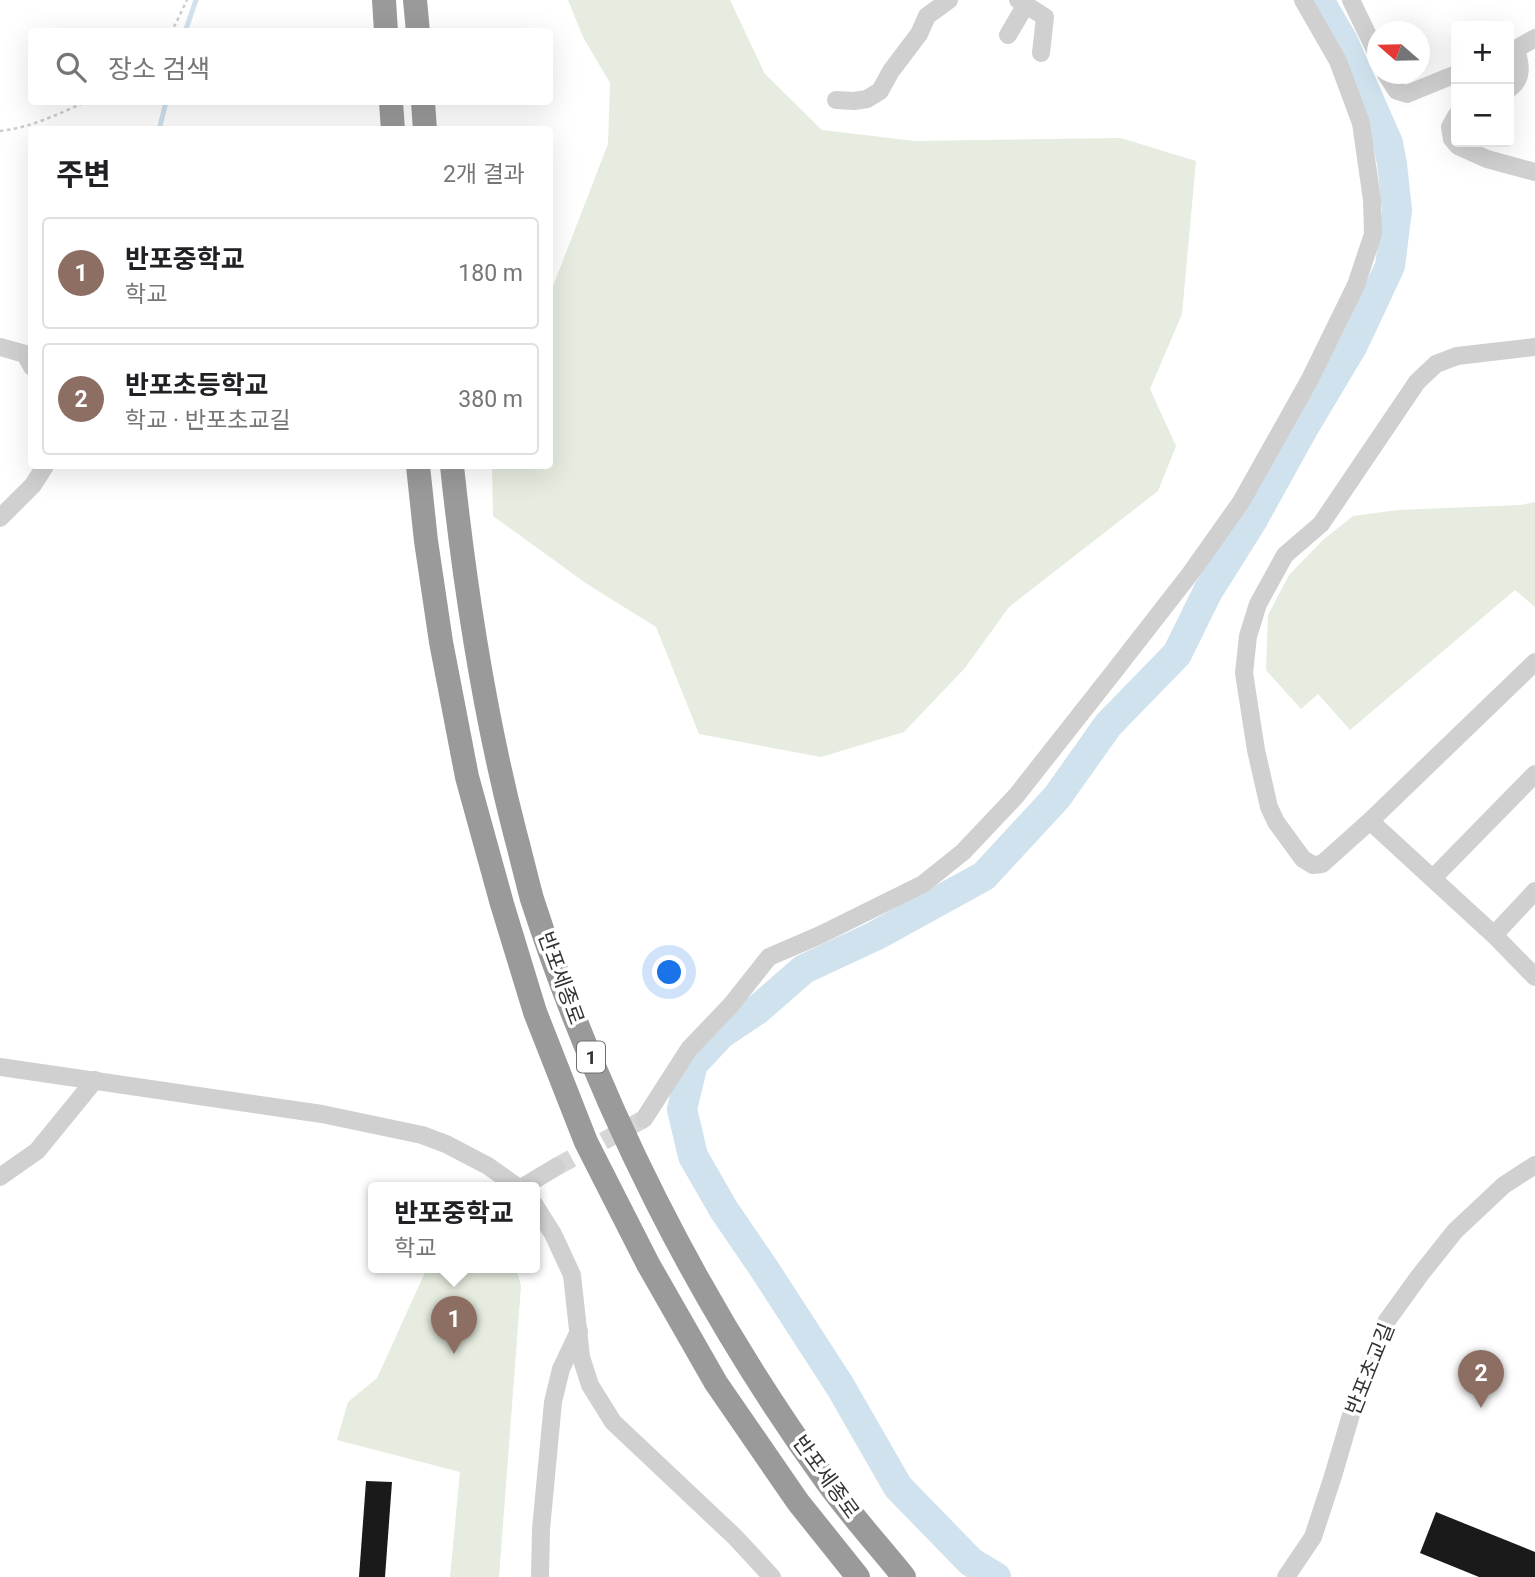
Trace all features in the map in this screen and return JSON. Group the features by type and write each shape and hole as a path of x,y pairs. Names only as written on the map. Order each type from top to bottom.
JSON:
{"highway":[{"path":"384,0 386,28"},
{"path":"415,0 418,28"},
{"path":"391,105 393,126"},
{"path":"423,105 425,126"},
{"name":"반포세종로","path":"418,469 441,642 467,778 535,1012 586,1142 648,1264 716,1383 798,1502 858,1577"},
{"name":"반포세종로","path":"452,469 472,624 499,770 532,897 569,1005 623,1133 681,1248 747,1364 828,1483 904,1577"}],"street":[{"path":"836,100 867,99 880,91 891,71 919,34 928,16 949,0"},
{"path":"644,1119 690,1049 769,957 923,884 963,852 1016,796 1190,574 1241,502 1310,379 1356,285 1373,234 1373,200 1361,123 1338,61 1303,0"},
{"path":"1351,0 1367,34"},
{"path":"1007,35 1021,3 1045,18 1041,52"},
{"path":"1514,50 1535,38"},
{"path":"1514,54 1521,65 1520,75 1514,86"},
{"path":"1392,84 1397,91 1407,94 1451,76"},
{"path":"1460,147 1488,159 1535,172"},
{"path":"1535,346 1457,356 1436,364 1417,382 1321,524 1285,555 1258,604 1248,636 1244,673 1256,750 1269,807 1276,822 1303,859 1313,864 1322,864 1535,662"},
{"path":"0,347 25,354 28,360"},
{"path":"0,518 33,485 44,469"},
{"path":"1433,878 1535,774"},
{"path":"1370,821 1535,976"},
{"path":"1494,935 1535,891"},
{"path":"0,1067 322,1114 422,1135 488,1166 511,1182"},
{"path":"0,1177 37,1151 95,1080"},
{"path":"530,1182 556,1167"},
{"name":"반포초교길","path":"1286,1577 1313,1536 1353,1408 1386,1322 1455,1231 1504,1185 1532,1173"},
{"path":"540,1213 572,1275 581,1357 590,1385 613,1422 735,1537 772,1577"},
{"path":"540,1577 541,1530 554,1402 561,1369 579,1331"}],"path":[{"path":"172,28 187,0"},
{"path":"0,131 12,130 79,105"}],"shaded area":[{"path":"568,0 730,0 765,74 822,130 915,141 1121,138 1196,161 1182,314 1150,389 1176,446 1158,491 1009,607 965,668 904,732 821,757 699,734 656,627 587,584 493,516 492,469 553,469 553,286 608,144 610,83 583,37"},
{"path":"1535,502 1535,607 1515,590 1350,730 1318,694 1301,709 1266,670 1268,615 1289,575 1324,539 1353,516 1398,510 1521,505"},
{"path":"425,1273 517,1273 521,1286 499,1577 450,1577 460,1472 337,1440 348,1402 377,1378"}],"building":[{"path":"366,1481 392,1482 385,1577 359,1577"},
{"path":"1436,1512 1535,1552 1535,1577 1479,1577 1420,1553"}],"waterway":[{"path":"186,28 196,0"},
{"path":"996,1577 971,1562 898,1487 840,1386 724,1210 693,1156 682,1109 693,1064 721,1034 757,1010 804,969 875,936 984,876 1057,797 1108,725 1177,654 1208,591 1252,521 1353,345 1390,266 1397,210 1388,143 1343,41 1319,0"},
{"path":"160,126 165,105"}],"tunnel":[{"path":"556,1167 644,1119"}],"place":[{"name":"반포중학교","path":"454,1354"},
{"name":"반포초등학교","path":"1481,1408"}]}
